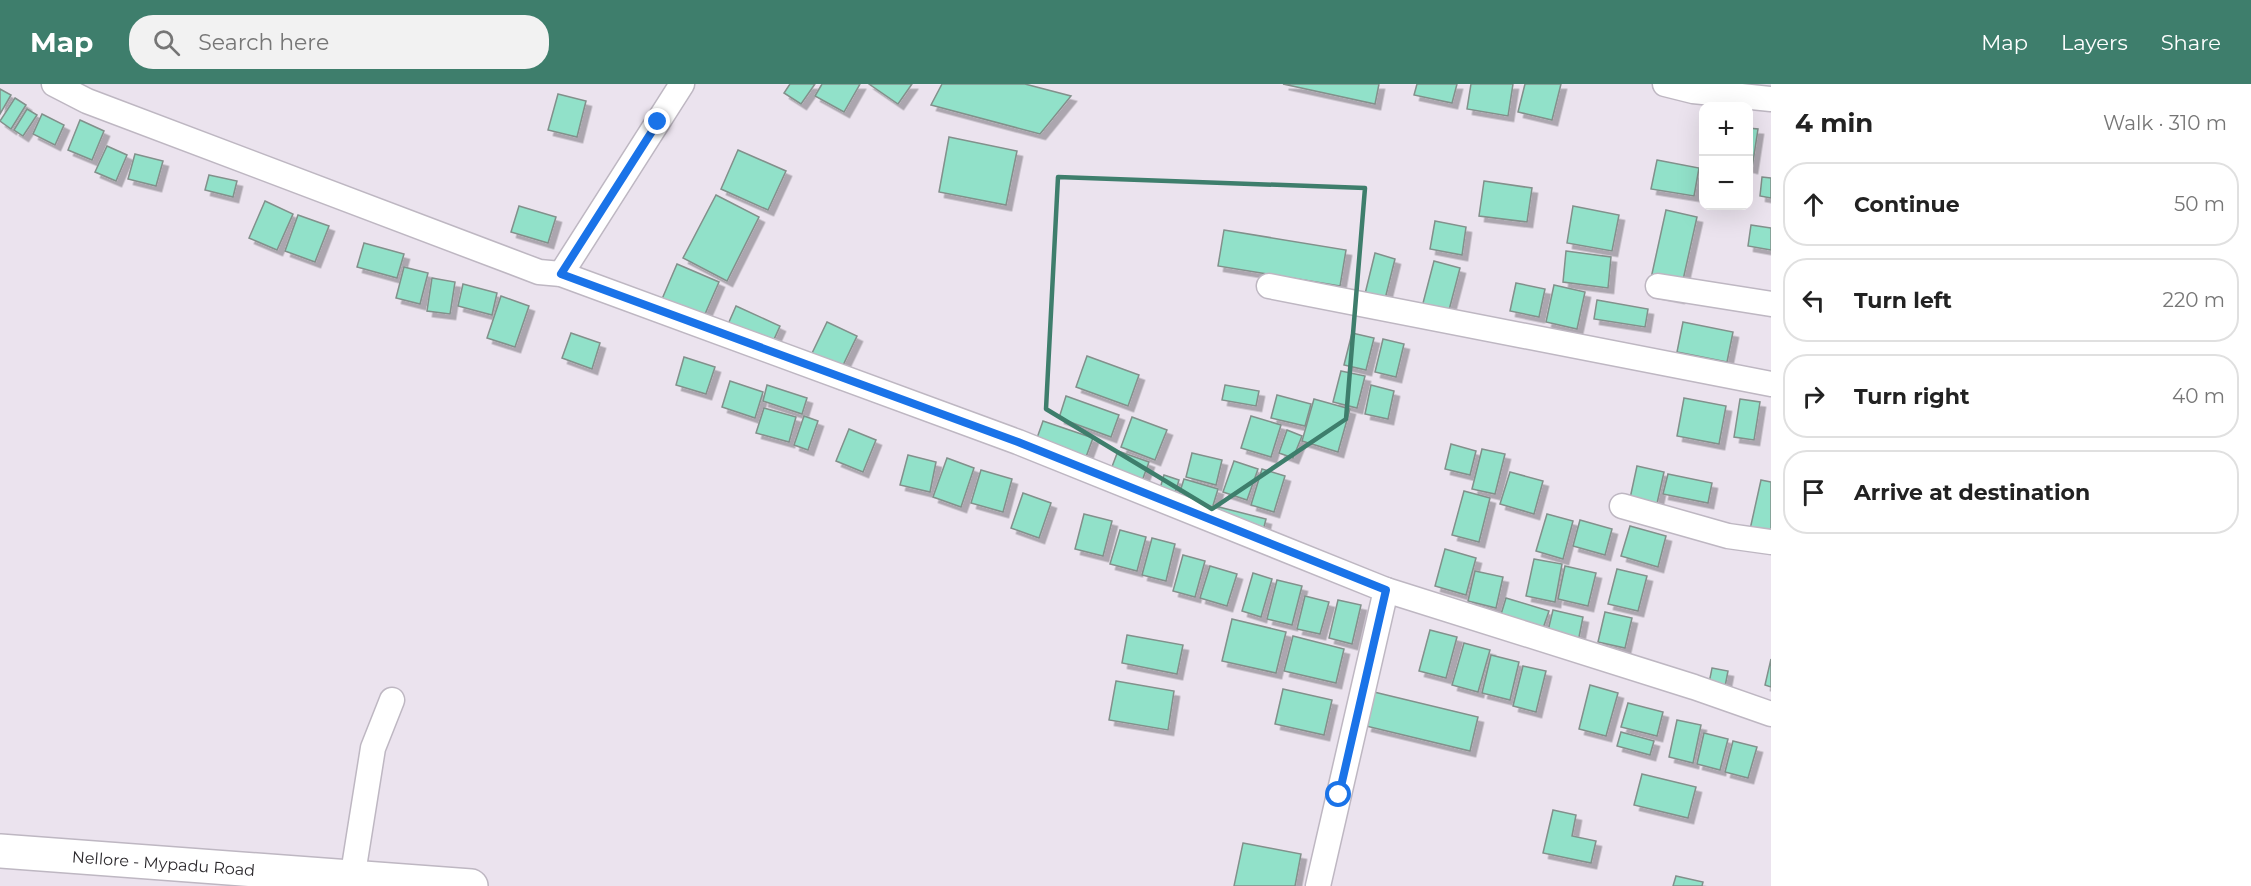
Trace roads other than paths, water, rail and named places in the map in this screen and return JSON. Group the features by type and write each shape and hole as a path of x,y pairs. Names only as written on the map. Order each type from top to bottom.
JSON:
{"main road":[{"name":"Nellore - Mypadu Road","path":"0,851 352,882 471,886"}],"street":[{"path":"54,84 87,101 539,272 561,274 1018,442 1386,590 1682,683 1771,714"},
{"path":"561,274 682,84"},
{"path":"1665,84 1694,91 1771,99"},
{"path":"1269,286 1771,384"},
{"path":"1658,286 1771,304"},
{"path":"1623,506 1728,536 1771,542"},
{"path":"1318,886 1386,590"},
{"path":"352,882 373,748 392,700"}]}
